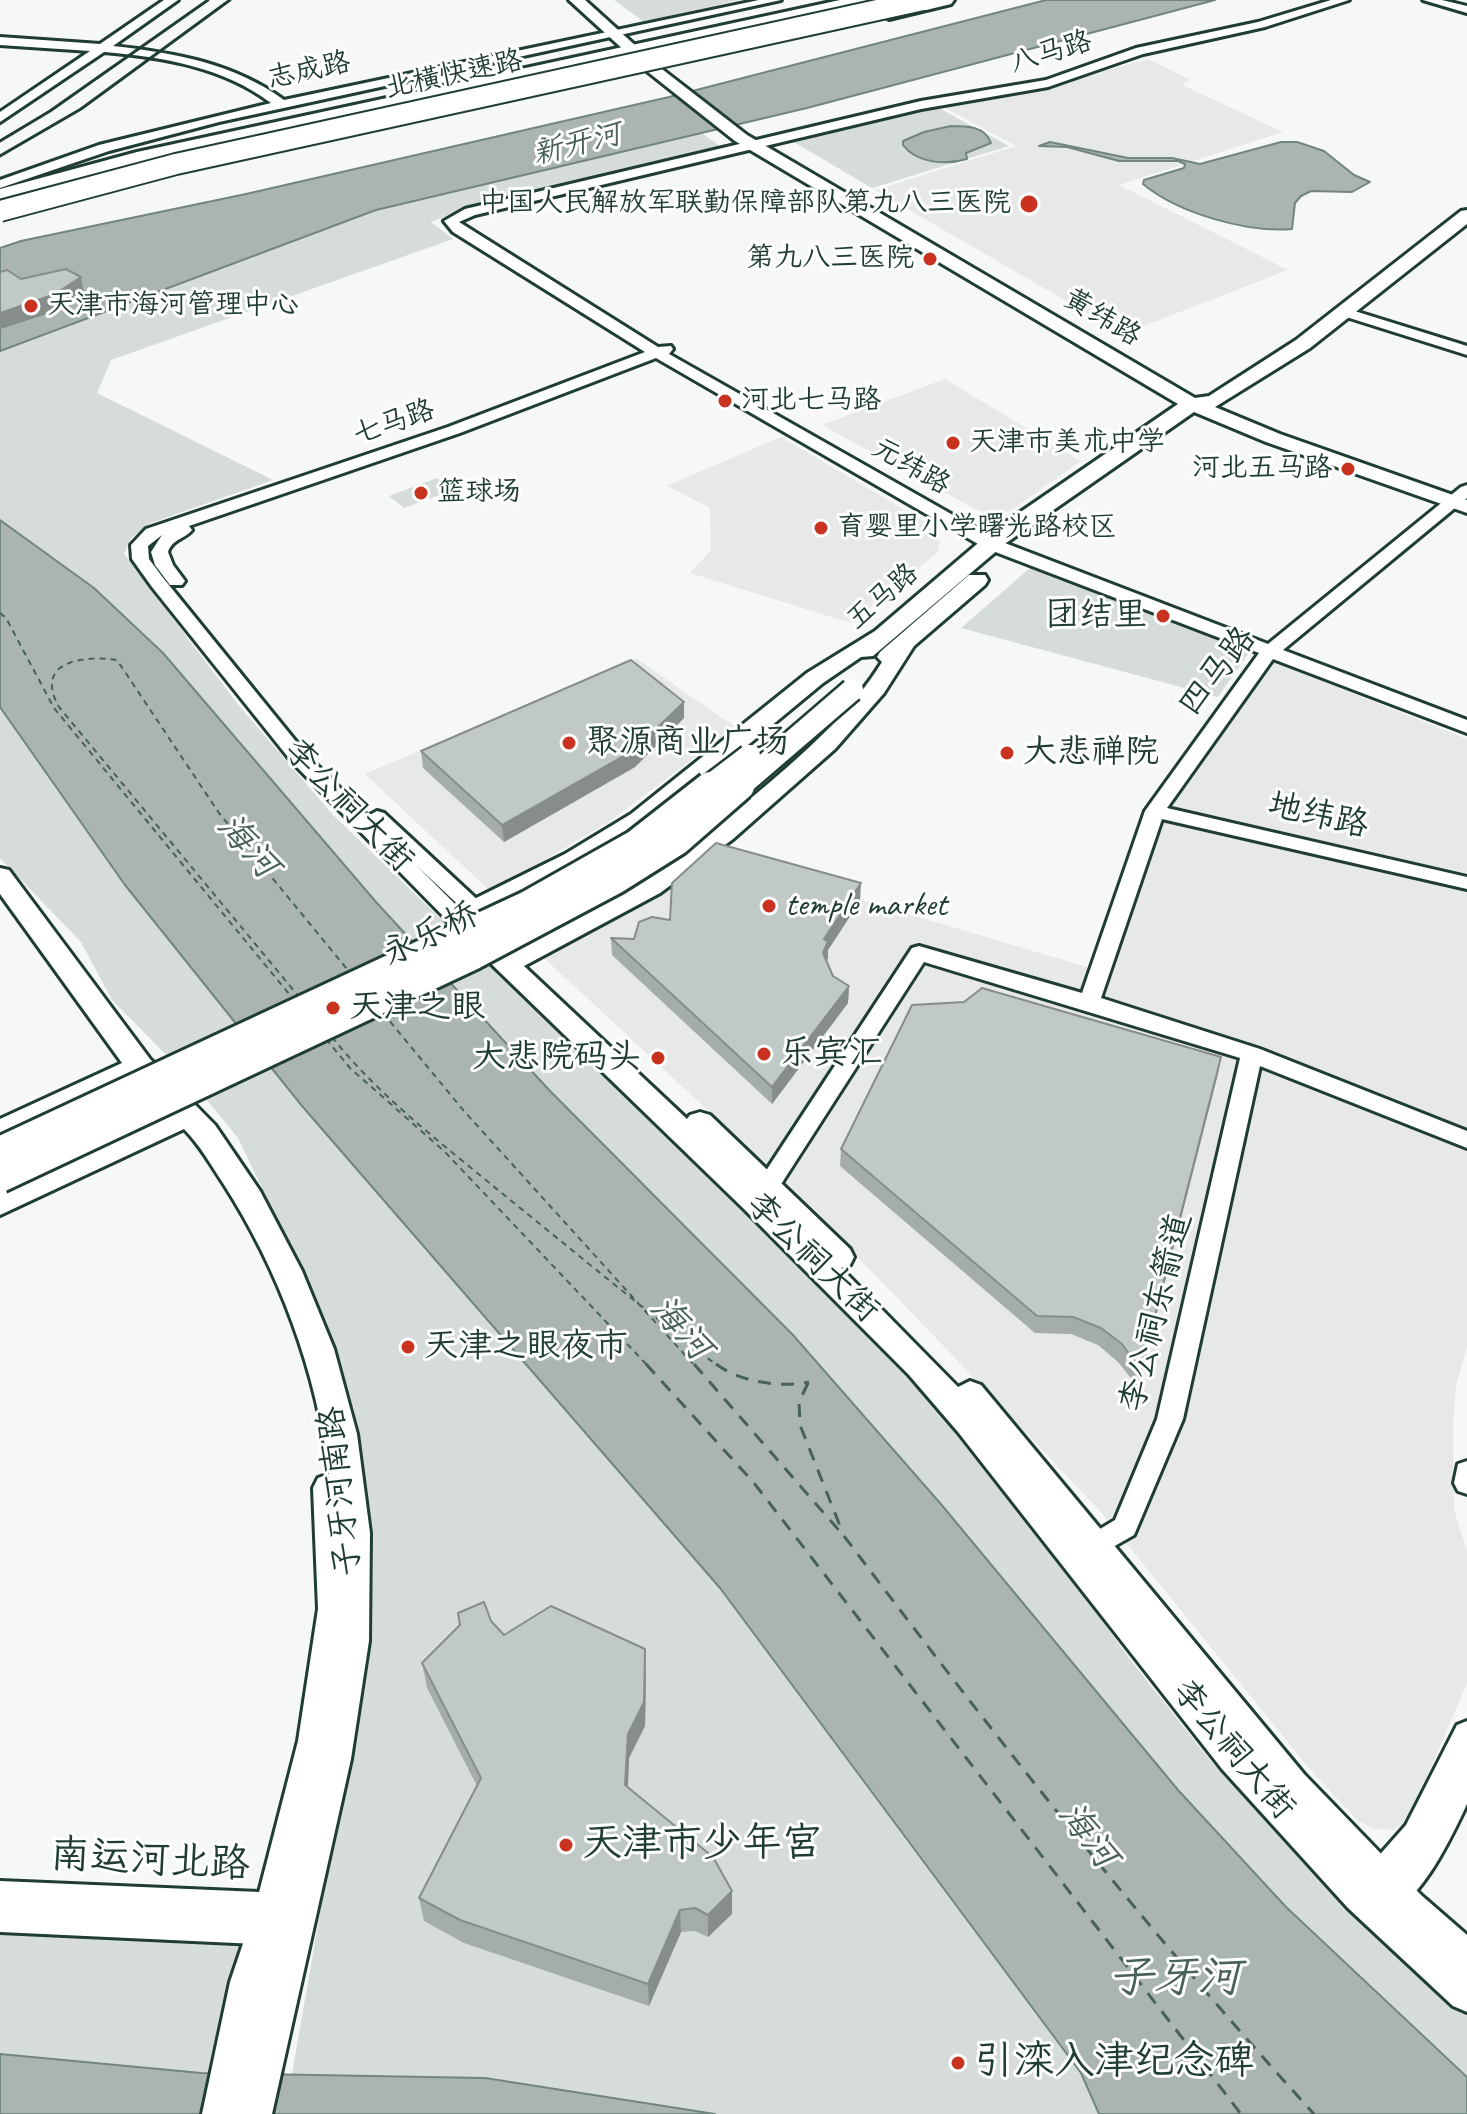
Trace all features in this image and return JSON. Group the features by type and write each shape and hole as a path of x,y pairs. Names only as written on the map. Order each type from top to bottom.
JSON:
{"highway":[{"path":"0,195 137,158 583,63 635,41 655,46 865,0"},
{"name":"北横快速路","path":"0,202 230,142 886,0"},
{"name":"北横快速路","path":"0,214 176,164 923,0"},
{"path":"0,214 173,171 504,101 666,71 945,0"}],"main road":[{"path":"576,0 618,35 635,41"},
{"path":"595,0 666,71"},
{"path":"655,46 666,71"},
{"name":"黄纬路","path":"666,71 730,130 760,144 1205,406 1463,498"},
{"name":"黄纬路","path":"731,109 752,126 760,144"},
{"name":"五马路","path":"842,688 878,637 1205,406 1303,344 1467,216"},
{"name":"五马路","path":"842,688 903,646 1004,546"},
{"path":"466,914 532,884 640,820 735,747 815,676 878,637"},
{"path":"515,959 622,904 694,858 800,770 847,723 880,687 903,646"},
{"name":"永乐桥","path":"0,1151 448,944 604,863 636,844 842,688"},
{"name":"永乐桥","path":"0,1178 474,955 615,880 677,841 842,688"},
{"name":"子牙河南路","path":"0,876 125,1040 135,1068"},
{"name":"子牙河南路","path":"0,901 135,1068 181,1118 231,1201 272,1280 309,1381 322,1434 330,1489 336,1609 316,1741 282,1919 250,1982 249,2055"},
{"name":"李公祠大街","path":"466,914 768,1186 941,1360 1087,1551 1235,1757 1378,1894 1467,1992"},
{"name":"李公祠大街","path":"515,959 884,1328 1087,1551"},
{"path":"0,1131 135,1068"},
{"path":"0,1204 181,1118"},
{"name":"李公祠大街","path":"1378,1894 1467,1961"},
{"path":"223,2114 249,2055"},
{"path":"249,2055 251,2114"}],"street":[{"path":"0,118 172,0"},
{"path":"635,41 775,0"},
{"name":"八马路","path":"459,220 921,105 1048,83 1140,51 1261,25 1343,0"},
{"path":"1429,0 1467,10"},
{"name":"志成路","path":"0,184 104,148 282,105 618,35"},
{"path":"0,41 103,49 221,69 267,90 282,105"},
{"name":"元纬路","path":"459,220 458,229 1004,546 1467,725"},
{"path":"1345,312 1467,351"},
{"name":"七马路","path":"163,544 186,530 442,441 666,352"},
{"name":"七马路","path":"139,545 144,538 159,530 439,435 666,352"},
{"name":"四马路","path":"1089,1002 1155,811 1270,651 1463,498"},
{"name":"李公祠大街","path":"163,544 159,551 160,561 291,727 466,914"},
{"name":"李公祠大街","path":"139,545 141,559 158,583 283,740 329,791 466,914"},
{"name":"地纬路","path":"1155,811 1467,883"},
{"path":"768,1186 919,953 1089,1002 1252,1054 1467,1140"},
{"name":"李公祠东箭道","path":"1087,1551 1125,1527 1170,1419 1252,1054"},
{"path":"1467,1472 1467,1483"},
{"path":"1378,1894 1425,1826 1467,1734"},
{"path":"1378,1894 1423,1858 1447,1816 1467,1771"},
{"name":"南运河北路","path":"0,1896 282,1919"},
{"name":"南运河北路","path":"0,1917 282,1919"}],"shaded area":[{"path":"614,0 739,0 644,22"},
{"name":"中国人民解放军联勤保障部队第九八三医院","path":"1148,59 1190,80 1182,85 1283,132 1119,185 1288,270 1123,334 875,190 1016,146 940,105 1031,90"},
{"path":"935,106 1009,146 872,188 792,141"},
{"path":"702,133 721,147 461,210 431,222 453,239 111,360 97,393 273,480 151,523 131,538 124,554 240,707 333,815 469,946 573,1040 885,1343 1023,1510 1129,1658 1210,1760 1307,1864 1467,2016 1467,2114 285,2114 359,1690 368,1572 354,1409 316,1300 238,1138 189,1078 112,1000 81,942 0,858 0,351 376,210"},
{"name":"天津市美术中学","path":"945,379 1081,461 1010,511 990,513 975,509 822,425"},
{"name":"育婴里小学曙光路校区","path":"781,437 927,523 940,541 938,552 851,623 690,573 711,550 710,508 667,486"},
{"name":"篮球场","path":"437,478 453,490 404,508 389,496"},
{"path":"1030,568 1251,650 1218,697 961,628"},
{"path":"637,659 735,727 610,821 491,892 365,774"},
{"path":"1270,660 1467,739 1467,1346 1456,1386 1453,1423 1454,1510 1467,1551 1467,1683 1409,1819 1394,1830 1375,1829 1358,1821 1308,1767 1101,1512 758,1157 544,958 712,856 1094,969 1157,818"},
{"path":"0,1931 240,1944 199,2114 0,2114"}],"water":[{"name":"新开河","path":"1046,0 1215,0 807,108 376,210 0,351 0,328 58,309 81,295 80,289 0,288 0,248 669,97"},
{"path":"951,126 980,130 991,143 966,153 967,159 951,162 924,159 903,145 903,141 924,132"},
{"path":"1050,142 1128,158 1172,158 1200,164 1281,142 1297,142 1324,151 1354,175 1370,182 1352,192 1311,191 1301,196 1295,203 1292,229 1255,228 1194,212 1143,184 1144,180 1184,168 1185,164 1178,161 1119,161 1067,147 1039,146"},
{"name":"子牙河","path":"0,520 94,588 163,653 376,902 550,1091 793,1335 940,1503 1178,1790 1286,1907 1467,2077 1467,2114 1099,2114 1081,2073 720,1588 302,1106 125,885 0,707"},
{"path":"0,2054 201,2073 485,2078 715,2114 0,2114"}],"building":[{"path":"66,269 81,277 55,294 0,313 0,272 7,270 21,279"},
{"name":"聚源商业广场","path":"631,660 684,702 634,750 502,825 421,751"},
{"path":"716,843 861,883 824,939 828,941 823,953 833,976 849,986 772,1087 611,938 634,939 639,922 652,917 670,920 672,883"},
{"path":"982,988 1221,1057 1141,1370 1122,1344 1101,1328 1073,1317 1037,1316 841,1149 912,1005 964,1002"},
{"name":"天津市少年宫","path":"484,1602 491,1621 504,1635 551,1606 645,1649 644,1702 628,1734 625,1785 713,1857 732,1891 708,1915 695,1908 680,1910 648,1984 460,1920 419,1898 481,1778 422,1663 460,1625 458,1613"}],"ferry route":[{"path":"0,613 6,618 54,708 294,1000"},
{"path":"300,998 59,707 52,680 66,664 90,659 117,660 219,813 351,974"},
{"path":"383,1013 464,1111 639,1304"},
{"path":"332,1037 390,1099 639,1304"},
{"path":"326,1039 350,1068 445,1152 648,1366"},
{"path":"639,1304 718,1366"},
{"path":"639,1304 695,1366"},
{"path":"646,1364 754,1483 1241,2114"},
{"path":"694,1364 843,1535"},
{"path":"716,1364 736,1375 760,1382 809,1382"},
{"path":"808,1383 799,1402 800,1425 842,1531"},
{"path":"844,1536 1072,1831 1191,1974 1314,2114"}],"railway":[{"path":"0,141 50,111 208,0"},
{"path":"0,156 81,109 230,0"}],"place":[{"name":"中国人民解放军联勤保障部队第九八三医院","path":"1029,204"},
{"name":"第九八三医院","path":"930,259"},
{"name":"天津市海河管理中心","path":"31,306"},
{"name":"河北七马路","path":"725,401"},
{"name":"天津市美术中学","path":"953,443"},
{"name":"河北五马路","path":"1348,469"},
{"name":"篮球场","path":"421,493"},
{"name":"育婴里小学曙光路校区","path":"821,528"},
{"name":"团结里","path":"1163,616"},
{"name":"聚源商业广场","path":"569,743"},
{"name":"大悲禅院","path":"1007,753"},
{"name":"temple market","path":"769,906"},
{"name":"天津之眼","path":"333,1008"},
{"name":"乐宾汇","path":"764,1054"},
{"name":"大悲院码头","path":"658,1058"},
{"name":"天津之眼夜市","path":"408,1347"},
{"name":"天津市少年宫","path":"566,1845"},
{"name":"引滦入津纪念碑","path":"958,2063"}],"water label":[{"name":"海河","path":"247,847"},
{"name":"海河","path":"680,1329"},
{"name":"海河","path":"1087,1836"}]}
